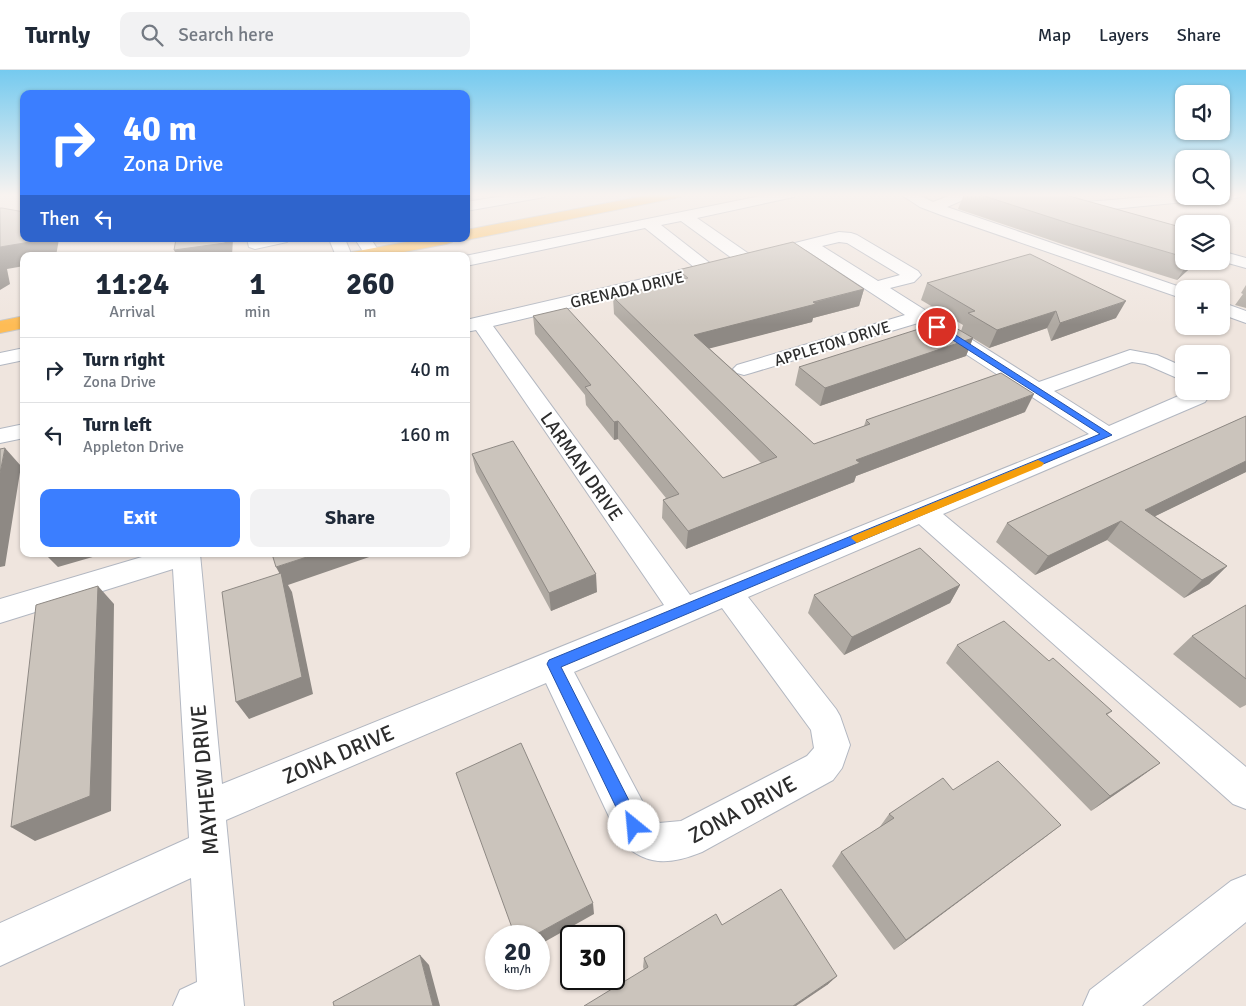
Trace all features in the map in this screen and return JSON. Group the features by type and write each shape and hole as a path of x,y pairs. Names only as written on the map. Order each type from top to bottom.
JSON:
{"main road":[{"path":"380,252 431,242"},
{"path":"0,327 20,323"}],"street":[{"path":"470,260 578,238"},
{"path":"667,238 708,270"},
{"path":"715,238 746,260"},
{"name":"GRENADA DRIVE","path":"473,325 843,238"},
{"name":"GRENADA DRIVE","path":"847,238 912,274 908,278 875,287"},
{"path":"1022,238 1175,291"},
{"path":"255,242 255,244 265,242"},
{"name":"APPLETON DRIVE","path":"809,245 1107,435"},
{"path":"1230,311 1246,317"},
{"name":"APPLETON DRIVE","path":"744,369 921,316"},
{"name":"LARMAN DRIVE","path":"473,325 684,610"},
{"path":"0,359 20,355"},
{"path":"1036,390 1130,356 1150,359 1175,371"},
{"name":"ZONA DRIVE","path":"206,809 1190,400"},
{"path":"0,436 20,432"},
{"path":"923,512 1246,791"},
{"name":"MAYHEW DRIVE","path":"0,611 176,557"},
{"name":"MAYHEW DRIVE","path":"186,557 210,849 213,1002"},
{"name":"ZONA DRIVE","path":"553,664 634,826 640,834 665,844 688,838 820,768 831,755 833,745 824,720 727,592"},
{"path":"0,945 210,849"},
{"path":"1106,1006 1246,896"}],"building":[{"path":"0,238 20,238 20,242 30,242 0,247"},
{"path":"1118,238 1175,238 1175,254"},
{"path":"175,242 225,242 225,243 174,250"},
{"path":"793,242 864,289 813,302 816,304 694,335 814,444 870,424 866,420 1001,373 1034,394 856,460 860,463 688,531 663,500 679,494 618,421 614,422 585,387 591,385 533,316 567,308 723,478 777,457 613,297 688,278 678,270"},
{"path":"1030,254 1126,301 1060,323 1056,311 997,330 968,313 975,311 927,283"},
{"path":"944,321 973,338 825,388 799,367"},
{"path":"1246,416 1246,461 1145,510 1227,566 1202,580 1121,521 1048,556 1007,523"},
{"path":"513,441 596,574 549,593 472,454"},
{"path":"5,448 0,473 0,449"},
{"path":"920,548 960,585 852,637 814,595"},
{"path":"273,557 307,557 276,567"},
{"path":"281,573 302,677 236,702 222,592"},
{"path":"98,586 90,796 11,827 36,605"},
{"path":"1246,605 1246,679 1192,636"},
{"path":"1004,621 1049,661 1053,658 1112,711 1106,714 1160,763 1110,796 957,645"},
{"path":"521,743 593,903 550,927 550,925 511,925 456,773"},
{"path":"998,761 1061,825 906,940 841,852 894,818 889,814 943,778 953,790"},
{"path":"781,889 837,976 793,1006 584,1006 610,990 625,990 625,981 648,967 644,958 716,914 722,925"},
{"path":"420,955 433,1006 334,1006 333,1002"}],"slow traffic":[{"path":"857,538 1038,463"}],"route":[{"path":"634,826 553,664 1107,435 937,327"}]}
